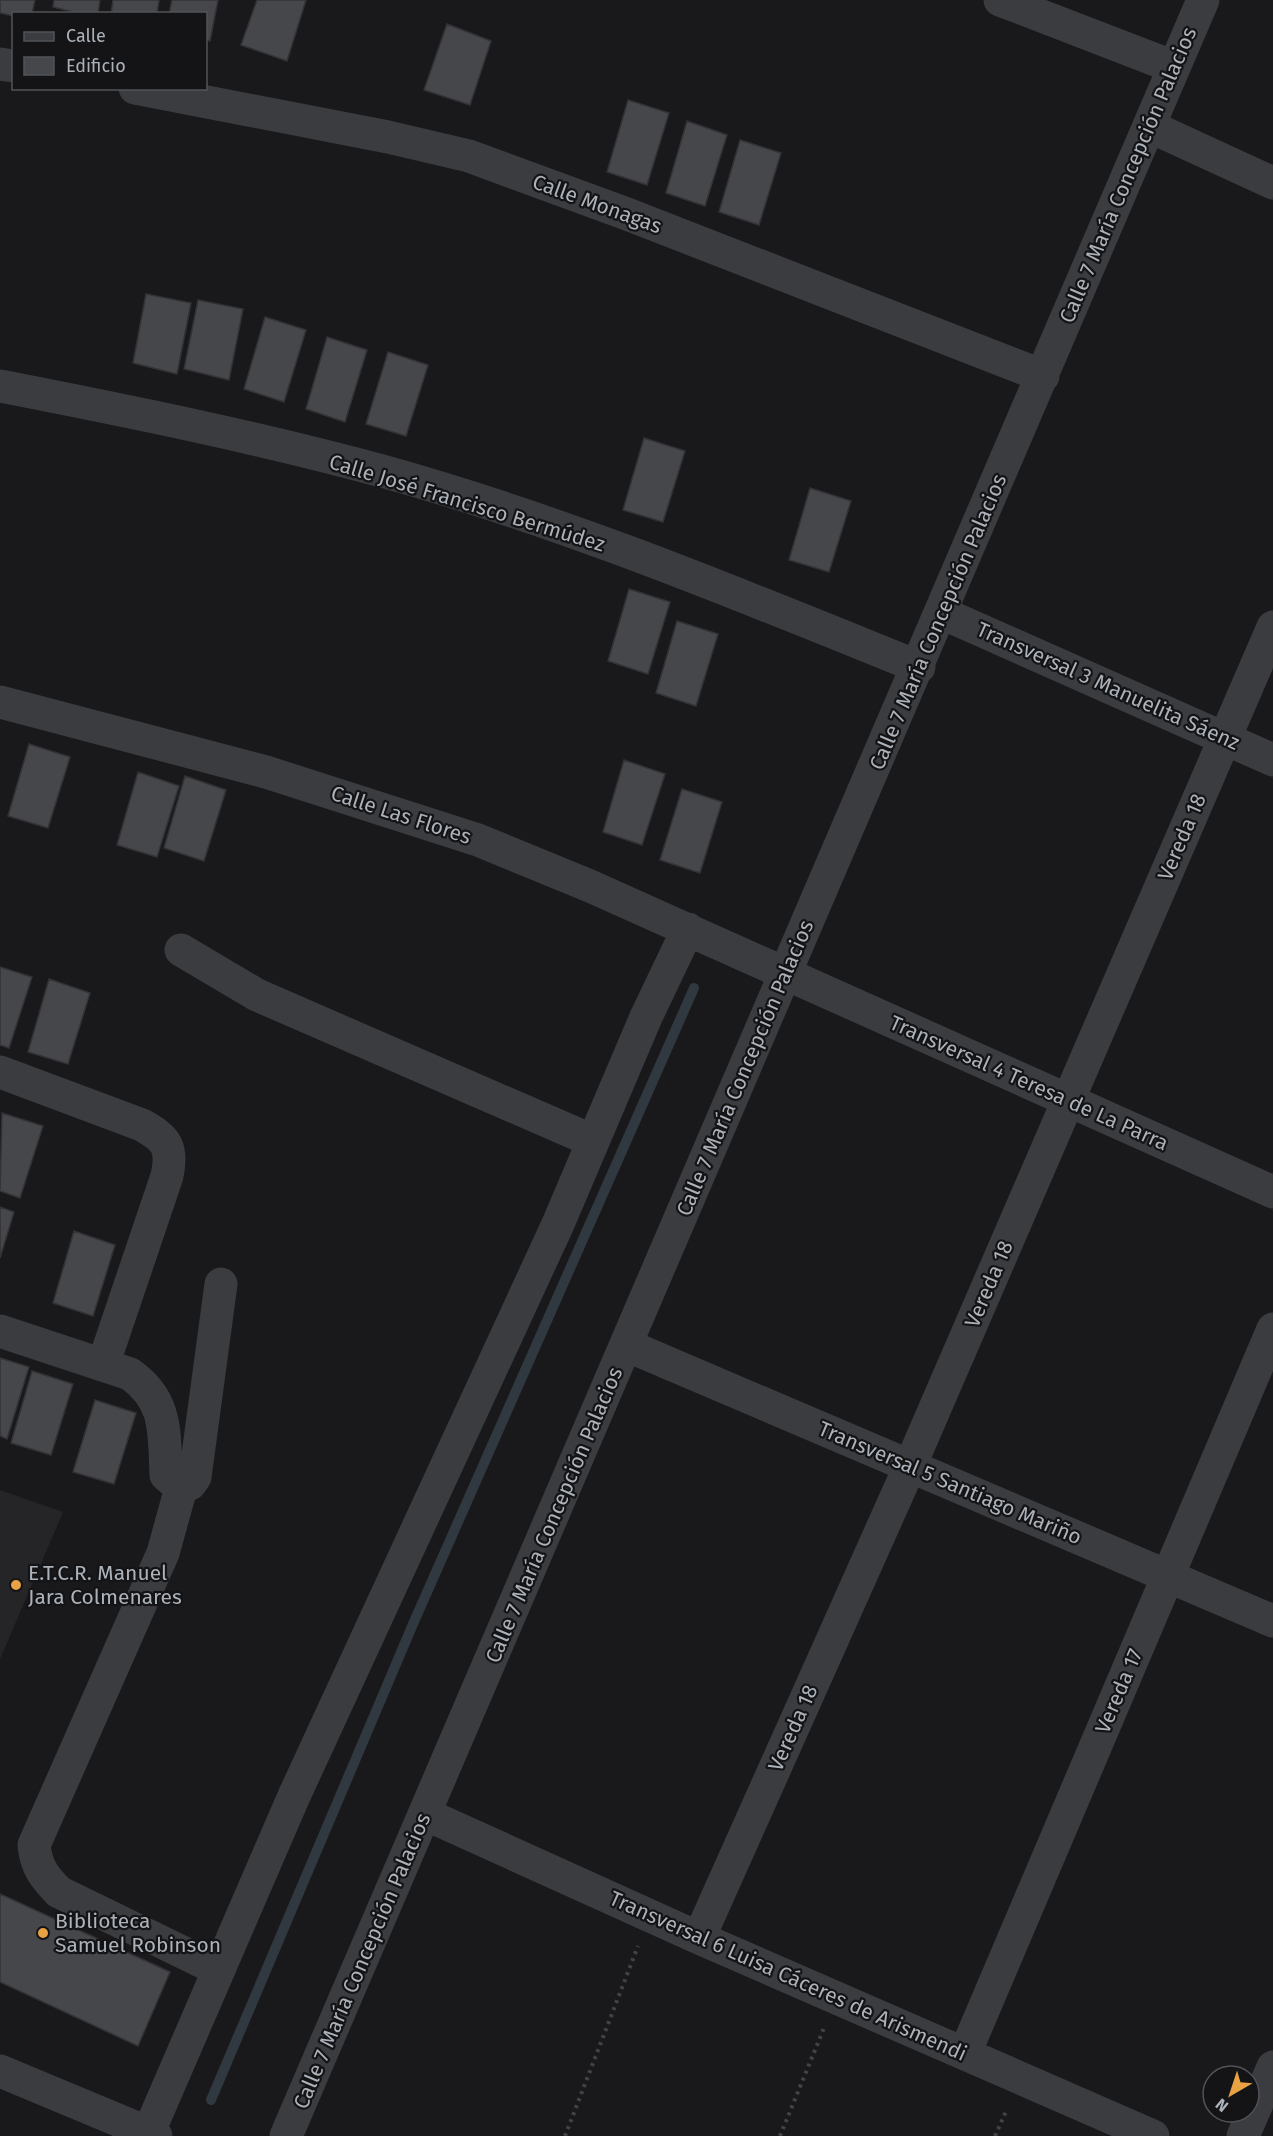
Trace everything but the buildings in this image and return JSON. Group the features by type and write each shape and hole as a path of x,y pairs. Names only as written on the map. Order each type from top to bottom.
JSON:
{"street":[{"path":"1000,0 1174,67"},
{"name":"Calle 7 María Concepción Palacios","path":"286,2136 919,667 1203,0"},
{"name":"Calle Monagas","path":"145,90 388,137 469,156 627,214 1043,376"},
{"path":"1149,126 1273,183"},
{"name":"Calle José Francisco Bermúdez","path":"0,386 96,405 383,471 521,515 694,578 919,667"},
{"name":"Transversal 3 Manuelita Sáenz","path":"942,613 1273,760"},
{"name":"Vereda 18","path":"699,1938 910,1466 1273,627"},
{"name":"Calle Las Flores","path":"0,702 266,772 468,836 591,886 785,975"},
{"path":"0,2071 151,2135 299,1785 558,1224 688,929"},
{"path":"181,950 257,995 593,1141"},
{"name":"Transversal 4 Teresa de La Parra","path":"785,975 1273,1192"},
{"path":"0,1072 142,1125 161,1135 168,1146 170,1161 167,1176 103,1365"},
{"path":"181,1488 190,1484 195,1477 221,1284"},
{"name":"Vereda 17","path":"965,2054 1273,1329"},
{"path":"0,1331 130,1374 146,1386 164,1421 166,1475 181,1488"},
{"name":"Transversal 5 Santiago Mariño","path":"626,1345 1273,1621"},
{"path":"181,1488 163,1554 34,1845 35,1861 44,1877 59,1892 219,1970"},
{"name":"Transversal 6 Luisa Cáceres de Arismendi","path":"425,1814 699,1938 1152,2136"},
{"path":"1243,2136 1273,2067"}],"path":[{"path":"565,2136 650,1916"},
{"path":"780,2136 836,1998"}],"shaded area":[{"name":"E.T.C.R. Manuel Jara Colmenares","path":"0,1490 63,1512 0,1659"}],"waterway":[{"path":"211,2100 413,1624 694,988"}],"place":[{"name":"E.T.C.R. Manuel Jara Colmenares","path":"16,1585"},
{"name":"Biblioteca Samuel Robinson","path":"43,1933"}]}
